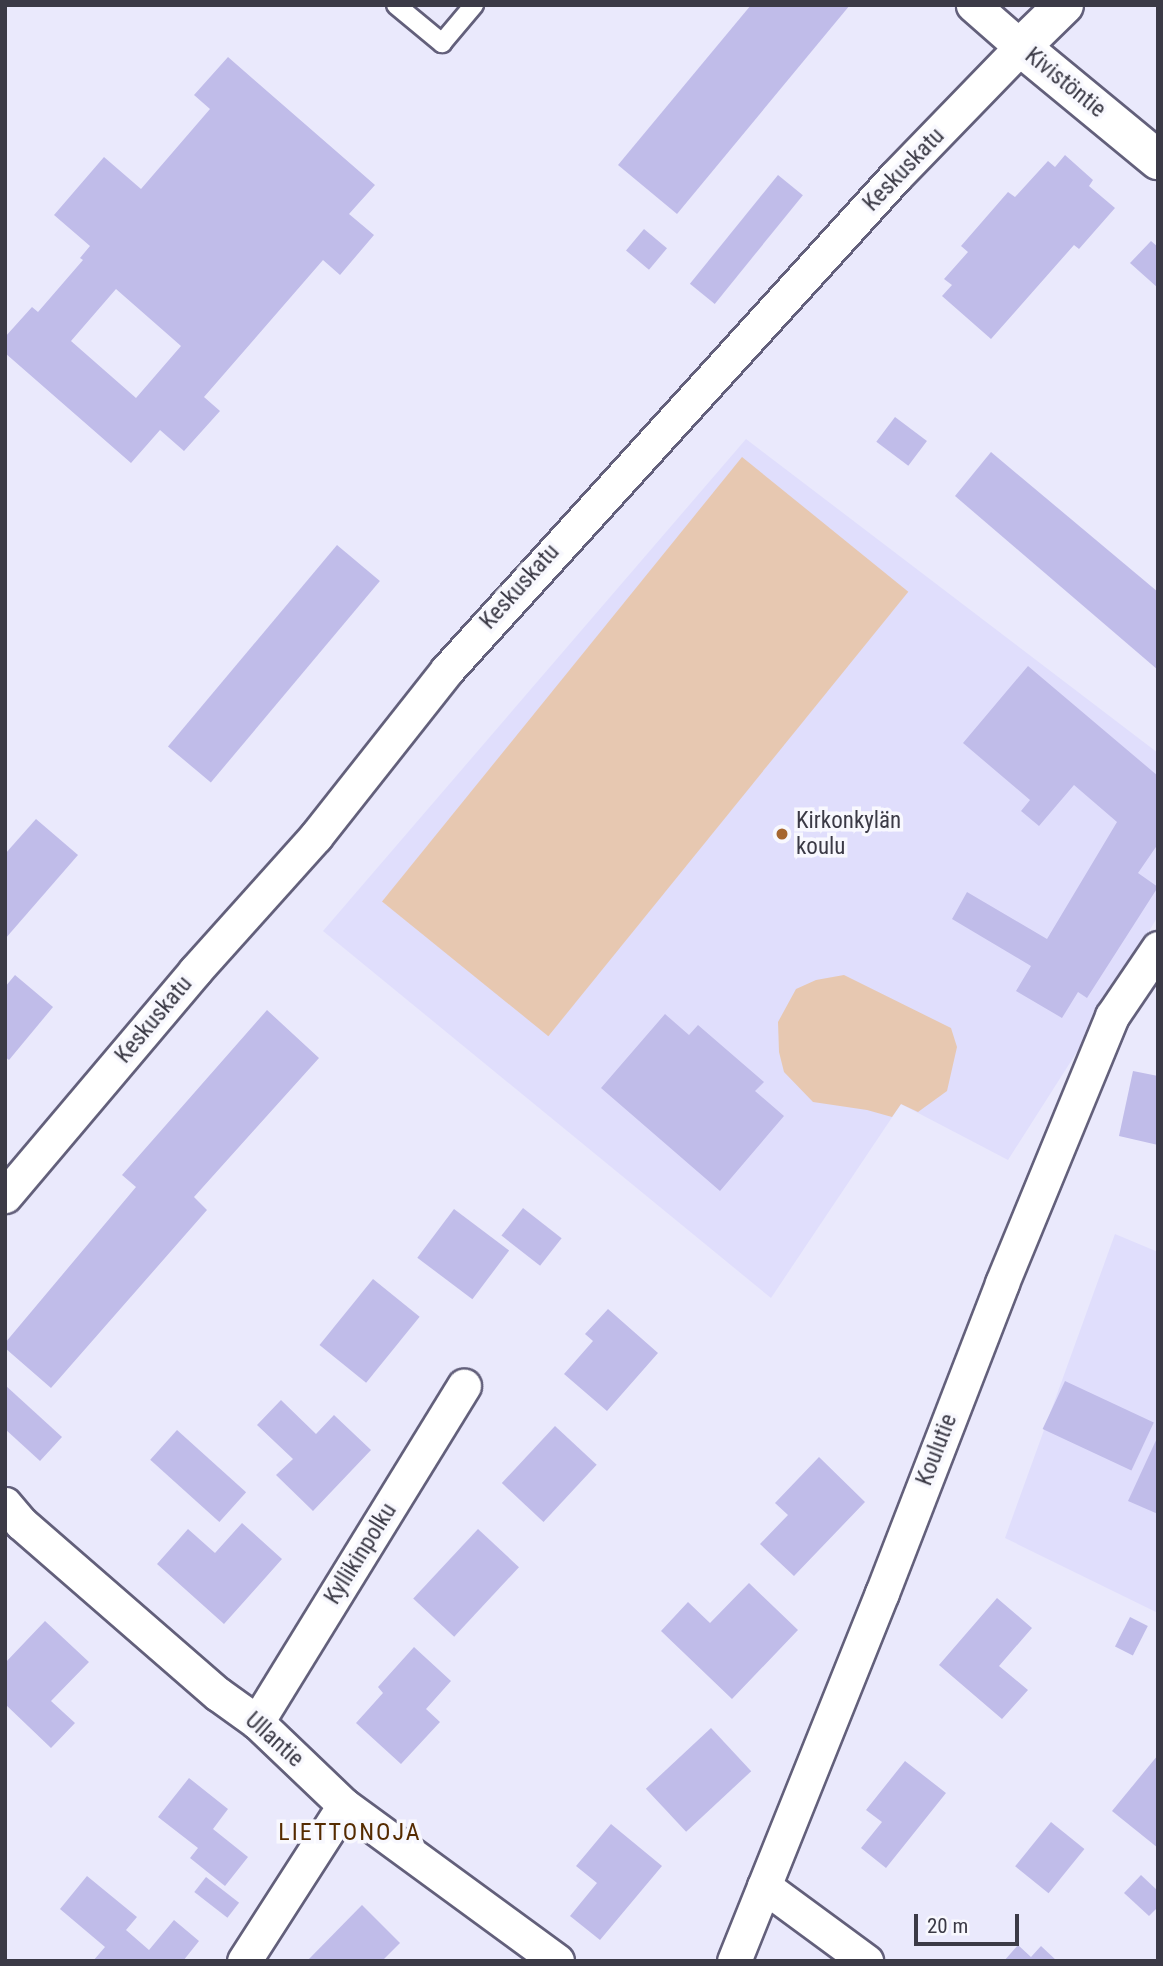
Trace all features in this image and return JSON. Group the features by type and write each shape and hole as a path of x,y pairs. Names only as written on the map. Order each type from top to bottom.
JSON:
{"main road":[{"name":"Keskuskatu","path":"1021,47 1064,5"},
{"name":"Kivistöntie","path":"1021,47 1158,160"}],"street":[{"name":"Kivistöntie","path":"974,5 1021,47"},
{"name":"Keskuskatu","path":"5,1196 195,971 316,836 455,660 895,177 1021,47"},
{"name":"Koulutie","path":"734,1961 882,1594 1002,1283 1112,1016 1158,947"},
{"name":"Kyllikinpolku","path":"257,1722 464,1386"},
{"name":"Ullantie","path":"11,1522 218,1694 257,1722 344,1805 557,1961"},
{"path":"244,1961 344,1805"},
{"path":"764,1886 866,1961"}],"lane":[{"path":"397,5 442,43 474,5"}],"shaded area":[{"name":"Kirkonkylän koulu","path":"746,439 1158,753 1158,916 1089,1033 1008,1160 901,1104 771,1298 323,931"},
{"path":"742,457 908,592 548,1036 382,902"},
{"path":"844,975 951,1028 957,1047 947,1091 918,1112 901,1104 892,1117 867,1110 813,1102 784,1072 779,1052 778,1022 796,989 816,980"},
{"path":"1115,1234 1158,1252 1158,1613 1005,1538"}],"building":[{"path":"751,5 850,5 677,214 618,165"},
{"path":"228,57 375,185 349,214 374,235 340,275 323,260 204,397 220,411 184,451 160,430 131,463 5,353 5,337 32,307 38,312 83,260 80,258 90,246 54,215 104,157 141,189 210,109 194,95","holes":["116,289 181,346 136,398 71,341"]},
{"path":"1065,155 1093,180 1089,186 1115,208 1079,249 1074,245 991,339 942,296 952,285 944,279 968,252 961,246 1008,192 1015,197 1048,161 1055,167"},
{"path":"778,175 803,195 715,304 690,284"},
{"path":"644,229 667,248 649,270 626,250"},
{"path":"1151,241 1158,247 1158,288 1130,263"},
{"path":"895,417 927,441 908,466 876,442"},
{"path":"991,452 1158,592 1158,670 955,496"},
{"path":"337,545 380,581 211,782 168,746"},
{"path":"1028,666 1158,776 1158,844 1138,873 1158,887 1087,998 1078,992 1062,1018 1016,991 1031,966 952,919 967,892 1047,939 1117,822 1074,785 1039,826 1021,811 1030,800 963,743"},
{"path":"36,819 78,855 5,939 5,854"},
{"path":"15,975 53,1007 9,1060 5,1057 5,987"},
{"path":"267,1010 319,1058 194,1197 207,1210 51,1388 5,1348 5,1343 136,1187 122,1175"},
{"path":"665,1014 689,1035 698,1025 764,1082 755,1091 784,1116 720,1191 601,1088"},
{"path":"1133,1071 1158,1076 1158,1145 1119,1136"},
{"path":"523,1208 562,1238 540,1266 501,1236"},
{"path":"454,1209 509,1251 472,1299 417,1258"},
{"path":"373,1279 420,1317 366,1383 320,1345"},
{"path":"608,1309 658,1353 607,1411 564,1374 593,1341 585,1334"},
{"path":"1065,1381 1154,1422 1131,1470 1043,1429"},
{"path":"5,1385 62,1437 40,1461 5,1429"},
{"path":"281,1400 316,1434 334,1415 371,1450 313,1511 276,1475 293,1459 257,1425"},
{"path":"555,1426 597,1465 543,1522 502,1483"},
{"path":"177,1430 246,1492 219,1522 150,1460"},
{"path":"1158,1436 1158,1514 1128,1501"},
{"path":"819,1457 865,1502 794,1576 760,1544 788,1515 775,1503"},
{"path":"242,1523 282,1559 224,1624 157,1564 188,1529 215,1553"},
{"path":"478,1529 519,1567 454,1637 413,1598"},
{"path":"749,1583 798,1630 732,1699 661,1631 688,1602 710,1623"},
{"path":"997,1598 1032,1628 999,1666 1028,1690 1002,1719 939,1665"},
{"path":"1130,1617 1148,1626 1133,1655 1115,1646"},
{"path":"45,1621 89,1662 51,1701 75,1723 51,1748 5,1704 5,1663"},
{"path":"414,1647 451,1681 426,1709 440,1722 401,1764 356,1723 383,1693 378,1687"},
{"path":"711,1728 751,1771 686,1832 646,1789"},
{"path":"1158,1755 1158,1848 1112,1811"},
{"path":"905,1761 946,1793 886,1868 861,1848 882,1822 866,1810"},
{"path":"189,1778 228,1809 213,1829 248,1857 225,1886 190,1858 198,1848 158,1817"},
{"path":"1051,1822 1084,1849 1049,1893 1015,1866"},
{"path":"611,1824 662,1866 600,1940 570,1916 597,1883 576,1866"},
{"path":"1141,1875 1158,1891 1158,1907 1149,1916 1124,1893"},
{"path":"87,1876 137,1917 126,1930 149,1950 174,1920 199,1941 183,1961 93,1961 105,1947 60,1909"},
{"path":"206,1877 239,1903 227,1918 194,1892"},
{"path":"362,1905 400,1943 382,1961 307,1961"},
{"path":"1018,1945 1031,1957 1041,1946 1057,1961 1004,1961"}],"place":[{"name":"Kirkonkylän koulu","path":"782,834"}],"district":[{"name":"LIETTONOJA","path":"350,1833"}]}
